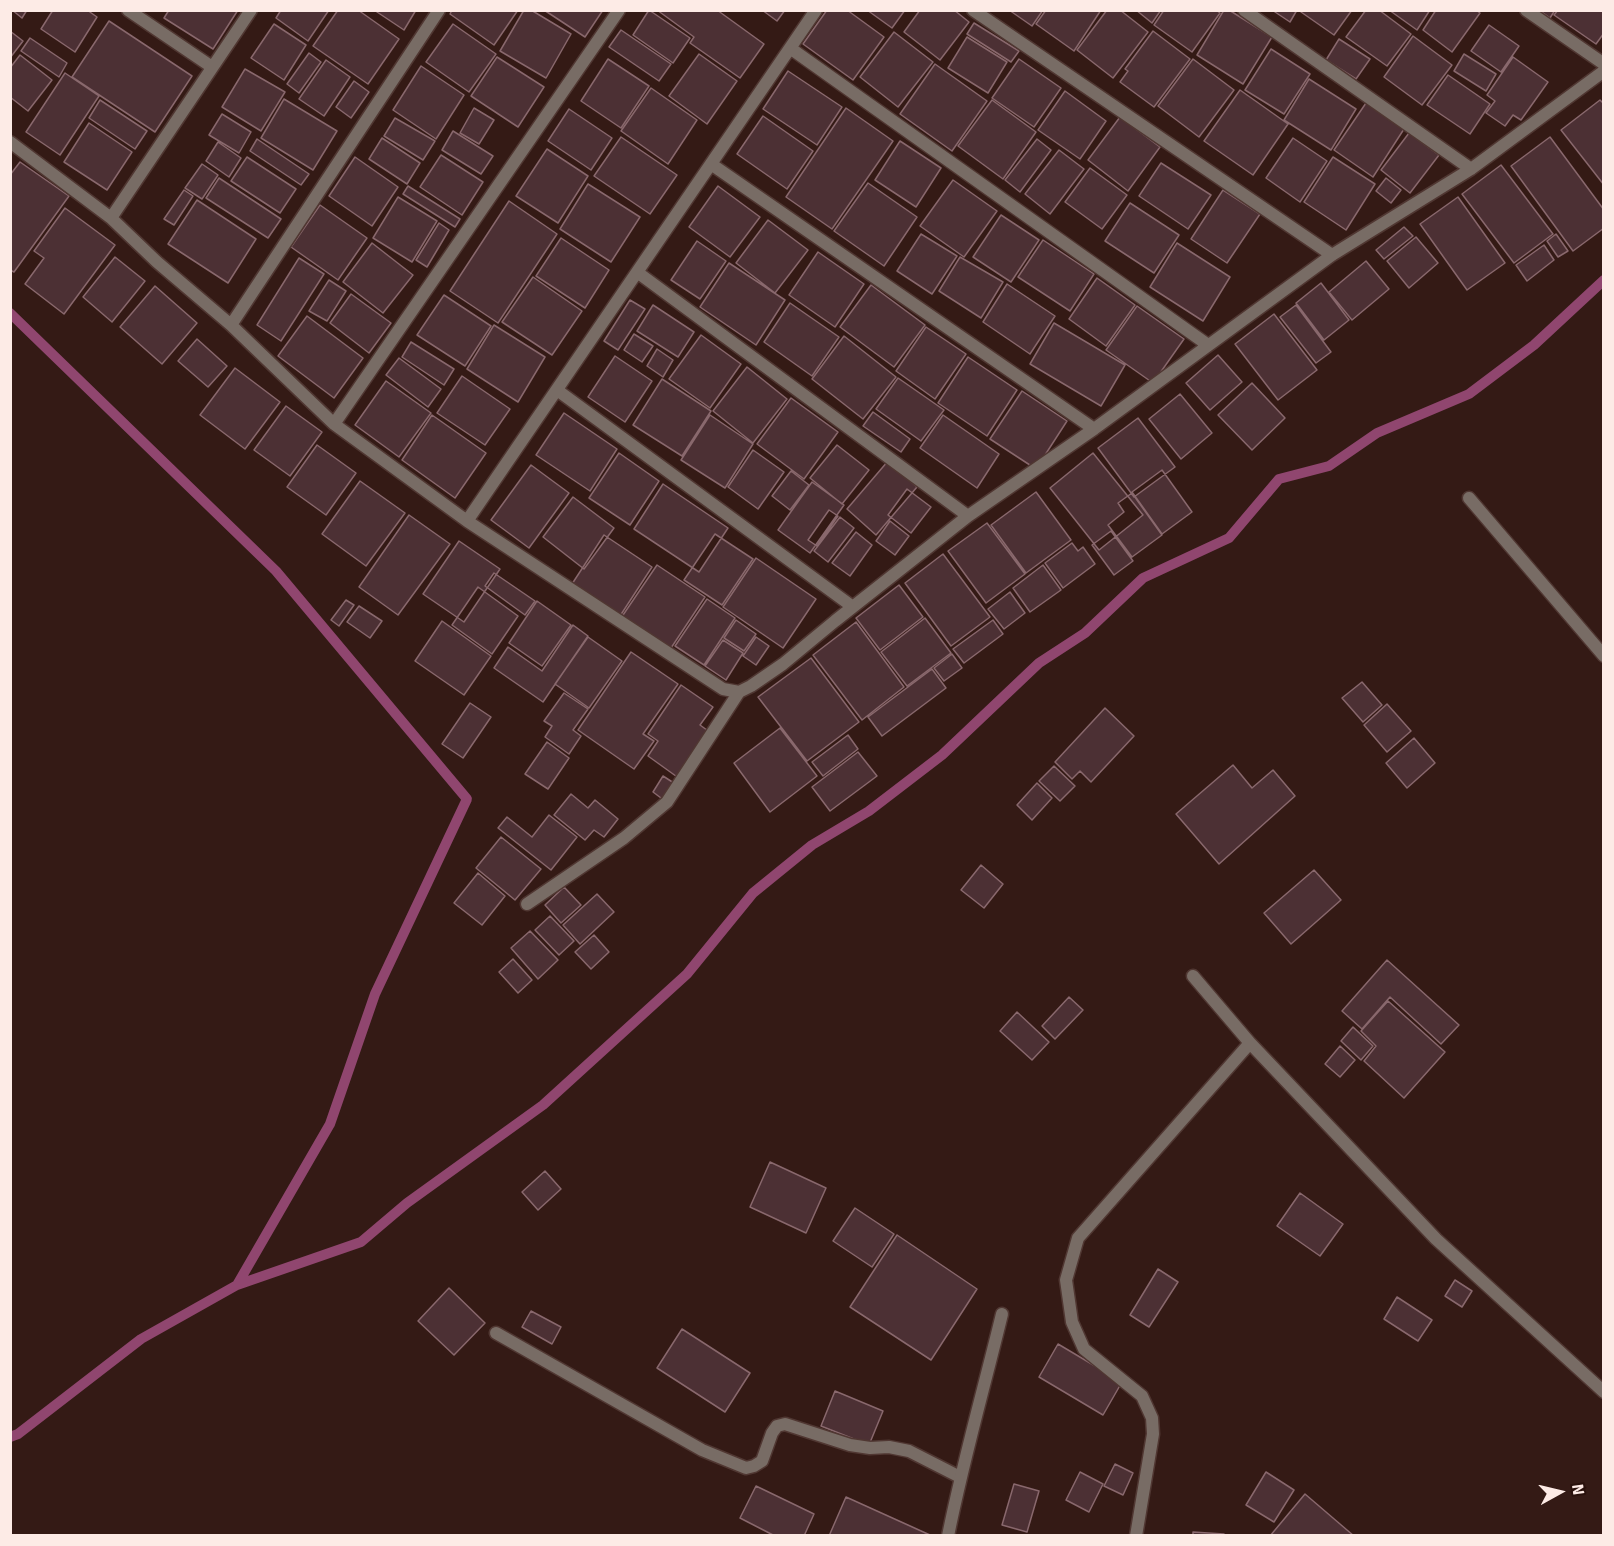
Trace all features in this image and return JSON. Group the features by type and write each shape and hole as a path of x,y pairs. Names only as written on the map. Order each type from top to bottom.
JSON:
{"street":[{"path":"128,10 212,67"},
{"path":"111,218 251,10"},
{"path":"231,325 440,10"},
{"path":"334,424 619,10"},
{"path":"467,521 816,10"},
{"path":"973,10 1332,255"},
{"path":"1244,10 1471,168"},
{"path":"1526,10 1604,64"},
{"path":"790,48 1208,345"},
{"path":"527,904 624,838 667,802 740,692 783,664 968,516 1094,429 1332,255 1471,168 1604,71"},
{"path":"10,142 111,218 157,262 231,325 334,424 467,521 723,689 740,692"},
{"path":"711,164 1094,429"},
{"path":"637,272 968,516"},
{"path":"557,390 854,607"},
{"path":"1469,498 1604,656"},
{"path":"1193,976 1250,1043 1436,1239 1604,1392"},
{"path":"1136,1536 1154,1434 1152,1418 1142,1396 1084,1349 1072,1322 1066,1280 1078,1238 1250,1043"},
{"path":"948,1536 960,1477 1002,1314"},
{"path":"496,1333 702,1450 746,1468 762,1461 772,1433 777,1426 785,1424 850,1445 870,1448 889,1447 909,1451 960,1477"}],"building":[{"path":"12,10 27,10 22,18"},
{"path":"53,10 87,10 97,17 75,52 41,29"},
{"path":"169,10 238,10 213,49 164,18"},
{"path":"281,10 329,10 308,41 276,18"},
{"path":"338,10 358,10 399,39 368,84 313,46"},
{"path":"374,10 416,10 404,30"},
{"path":"452,10 518,10 494,45 450,14"},
{"path":"524,10 531,10 571,34 546,78 500,51"},
{"path":"544,10 603,10 585,37"},
{"path":"649,10 690,38 673,63 633,35"},
{"path":"657,10 717,10 764,44 740,78 690,43 694,37"},
{"path":"762,10 785,10 777,21"},
{"path":"827,10 847,10 884,37 853,80 803,44"},
{"path":"867,10 905,10 892,28"},
{"path":"920,10 954,10 969,22 940,60 904,32"},
{"path":"1009,10 1043,10 1032,26"},
{"path":"1046,10 1101,10 1074,51 1036,24"},
{"path":"1107,10 1120,10 1148,32 1113,78 1077,50"},
{"path":"1136,10 1161,10 1152,23"},
{"path":"1164,10 1216,10 1220,13 1192,52 1154,25"},
{"path":"1224,10 1229,10 1272,37 1243,84 1197,55"},
{"path":"1272,10 1297,10 1290,22"},
{"path":"1302,10 1352,10 1334,35 1301,12"},
{"path":"1366,10 1379,10 1411,34 1387,66 1346,37"},
{"path":"1389,10 1430,10 1417,30"},
{"path":"1436,10 1476,10 1480,13 1452,52 1423,30"},
{"path":"1539,10 1555,10 1550,18"},
{"path":"1558,10 1604,10 1604,33 1596,44 1554,15"},
{"path":"109,21 192,76 155,132 72,77"},
{"path":"974,23 1019,51 1011,62 967,34"},
{"path":"274,24 306,45 284,80 251,58"},
{"path":"453,24 496,54 469,92 426,62"},
{"path":"1489,25 1519,46 1501,72 1471,51"},
{"path":"621,30 671,64 659,81 609,47"},
{"path":"10,31 23,41 10,58"},
{"path":"1153,31 1190,59 1154,107 1120,82 1128,71 1125,69"},
{"path":"894,32 933,62 898,107 860,77"},
{"path":"1413,36 1452,65 1422,105 1384,77"},
{"path":"967,37 1007,62 988,93 948,68"},
{"path":"30,38 67,63 59,77 21,51"},
{"path":"1339,39 1370,59 1356,79 1326,60"},
{"path":"1271,49 1310,74 1284,114 1245,90"},
{"path":"309,53 321,62 299,93 287,84"},
{"path":"699,54 737,81 707,124 669,96"},
{"path":"1464,54 1496,74 1486,91 1454,71"},
{"path":"20,55 52,80 28,111 10,97 10,68"},
{"path":"497,57 544,87 518,127 471,96"},
{"path":"1513,57 1548,82 1521,120 1513,115 1505,126 1486,113 1495,101 1487,95"},
{"path":"608,59 649,86 621,128 581,101"},
{"path":"1019,59 1061,88 1034,127 992,98"},
{"path":"1193,59 1234,90 1199,137 1158,106"},
{"path":"326,60 350,77 324,116 299,99"},
{"path":"935,64 987,101 952,151 900,114"},
{"path":"421,66 464,95 436,139 393,110"},
{"path":"245,69 285,92 261,131 222,107"},
{"path":"788,71 842,107 817,145 763,109"},
{"path":"65,73 99,96 60,155 26,132"},
{"path":"1448,75 1490,104 1470,134 1427,105"},
{"path":"1309,79 1356,109 1331,150 1284,120"},
{"path":"354,81 369,92 351,118 336,107"},
{"path":"651,88 697,120 668,164 621,131"},
{"path":"1240,90 1288,124 1253,175 1204,141"},
{"path":"1065,91 1106,121 1080,159 1038,130"},
{"path":"284,99 337,131 313,170 261,138"},
{"path":"100,100 147,131 135,149 89,118"},
{"path":"992,100 1036,132 1003,179 958,146"},
{"path":"1600,100 1604,104 1604,185 1561,130"},
{"path":"1366,103 1404,129 1373,177 1334,150"},
{"path":"474,108 494,120 479,144 460,133"},
{"path":"846,108 893,141 832,229 786,197"},
{"path":"569,109 612,138 591,170 548,141"},
{"path":"222,114 251,132 239,153 209,135"},
{"path":"763,116 813,151 787,189 737,154"},
{"path":"1120,117 1160,147 1128,191 1088,160"},
{"path":"395,118 435,141 423,160 384,136"},
{"path":"89,123 132,152 107,190 64,162"},
{"path":"453,131 493,156 481,174 442,150"},
{"path":"1409,133 1439,155 1410,193 1381,170"},
{"path":"621,137 677,175 650,214 594,176"},
{"path":"1550,137 1604,210 1604,228 1573,251 1511,166"},
{"path":"382,138 420,163 407,184 369,159"},
{"path":"1293,138 1327,161 1300,202 1266,178"},
{"path":"257,139 309,174 301,185 250,151"},
{"path":"1037,139 1051,150 1020,192 1005,180"},
{"path":"900,141 941,168 916,207 875,180"},
{"path":"218,142 241,158 229,177 206,161"},
{"path":"547,149 588,176 558,223 516,196"},
{"path":"1059,150 1084,169 1050,214 1025,194"},
{"path":"441,155 483,182 462,215 420,187"},
{"path":"247,157 296,189 280,213 231,181"},
{"path":"355,157 398,187 372,226 329,196"},
{"path":"1333,157 1375,184 1346,230 1304,202"},
{"path":"20,162 69,196 14,272 10,270 10,175"},
{"path":"1161,163 1211,195 1188,229 1139,196"},
{"path":"202,164 218,175 202,199 185,188"},
{"path":"1501,165 1553,234 1514,263 1462,194"},
{"path":"1090,168 1127,195 1102,229 1065,202"},
{"path":"219,178 281,219 268,238 206,198"},
{"path":"1386,178 1401,190 1391,203 1376,191"},
{"path":"953,180 997,211 964,257 920,226"},
{"path":"868,183 917,217 884,266 834,231"},
{"path":"588,184 640,217 611,262 560,229"},
{"path":"408,186 460,219 455,227 403,194"},
{"path":"718,186 760,217 730,257 689,227"},
{"path":"184,190 193,196 174,225 164,219"},
{"path":"1223,190 1260,214 1227,263 1191,239"},
{"path":"398,197 437,221 412,262 373,238"},
{"path":"1458,197 1505,263 1467,290 1420,224"},
{"path":"197,200 256,239 228,283 168,244"},
{"path":"509,201 557,234 498,323 450,291"},
{"path":"1130,203 1179,235 1154,273 1105,241"},
{"path":"320,205 367,238 338,280 291,247"},
{"path":"65,208 115,245 64,314 25,284 44,258 34,251"},
{"path":"1001,215 1039,240 1011,282 973,257"},
{"path":"768,220 808,250 775,293 736,263"},
{"path":"439,223 449,230 427,267 416,260"},
{"path":"1404,227 1413,236 1384,259 1376,250"},
{"path":"921,234 957,256 932,294 897,271"},
{"path":"1556,234 1568,251 1558,257 1547,241"},
{"path":"1416,237 1438,263 1409,288 1387,261"},
{"path":"561,238 609,270 585,308 536,276"},
{"path":"1043,240 1094,274 1070,311 1018,277"},
{"path":"697,241 726,261 700,299 671,280"},
{"path":"372,243 413,275 383,313 343,282"},
{"path":"1177,243 1230,277 1203,321 1150,287"},
{"path":"1544,245 1554,260 1527,281 1516,265"},
{"path":"818,252 864,284 835,327 789,295"},
{"path":"115,257 145,281 112,322 83,297"},
{"path":"960,257 1003,282 981,318 939,291"},
{"path":"299,258 324,274 281,341 257,325"},
{"path":"1366,261 1389,289 1352,320 1329,292"},
{"path":"729,263 785,300 756,345 700,307"},
{"path":"533,277 582,311 552,355 502,322"},
{"path":"1097,278 1135,305 1106,346 1069,319"},
{"path":"329,280 346,291 327,321 309,311"},
{"path":"1321,283 1349,320 1324,340 1296,303"},
{"path":"1007,284 1055,316 1030,354 983,322"},
{"path":"871,285 925,325 894,367 840,327"},
{"path":"155,286 197,323 162,364 120,327"},
{"path":"351,294 391,323 369,353 330,323"},
{"path":"444,295 491,326 465,366 417,335"},
{"path":"630,300 645,309 618,350 604,341"},
{"path":"790,303 839,337 812,376 764,342"},
{"path":"653,305 694,332 678,357 637,331"},
{"path":"1296,305 1331,352 1316,363 1280,317"},
{"path":"1137,306 1184,339 1153,383 1106,350"},
{"path":"1274,314 1317,370 1278,400 1235,344"},
{"path":"307,316 363,358 334,398 278,356"},
{"path":"1054,323 1125,365 1101,406 1030,364"},
{"path":"494,325 545,357 518,402 467,369"},
{"path":"926,327 966,354 935,399 896,371"},
{"path":"634,334 653,346 642,362 624,350"},
{"path":"701,335 741,364 710,408 669,379"},
{"path":"844,336 896,377 863,419 812,379"},
{"path":"197,339 227,366 208,387 178,361"},
{"path":"411,342 454,369 444,385 402,357"},
{"path":"657,349 673,360 663,377 647,366"},
{"path":"1218,355 1242,382 1210,410 1186,383"},
{"path":"615,356 652,381 625,422 588,397"},
{"path":"968,357 1017,390 987,436 938,403"},
{"path":"399,358 441,389 428,407 386,375"},
{"path":"747,367 787,399 753,443 713,411"},
{"path":"235,368 280,402 245,449 200,415"},
{"path":"462,376 510,409 485,445 437,413"},
{"path":"898,378 944,410 921,441 876,409"},
{"path":"662,379 711,411 682,456 633,425"},
{"path":"386,381 431,413 399,457 355,425"},
{"path":"1252,383 1285,418 1252,450 1218,415"},
{"path":"1022,391 1067,421 1036,469 990,439"},
{"path":"1180,394 1212,433 1181,459 1149,419"},
{"path":"791,398 838,432 804,479 757,444"},
{"path":"286,406 322,432 290,476 254,450"},
{"path":"873,412 910,439 901,452 863,426"},
{"path":"564,413 617,449 590,491 536,455"},
{"path":"432,415 486,453 455,498 402,460"},
{"path":"710,415 753,444 725,488 681,460"},
{"path":"943,415 999,454 977,488 920,448"},
{"path":"1138,418 1175,467 1134,497 1098,448"},
{"path":"317,445 356,473 326,515 287,487"},
{"path":"837,445 869,470 842,504 810,478"},
{"path":"753,450 784,472 758,509 728,487"},
{"path":"619,453 659,481 630,525 589,498"},
{"path":"1093,453 1143,515 1099,550 1050,488"},
{"path":"888,461 917,487 876,535 847,509"},
{"path":"531,465 569,493 529,548 491,520"},
{"path":"1162,470 1192,512 1162,534 1132,492"},
{"path":"791,471 809,485 790,510 772,496"},
{"path":"360,481 405,513 366,566 322,534"},
{"path":"812,482 844,505 810,553 778,530"},
{"path":"663,484 728,528 699,572 634,529"},
{"path":"907,489 931,507 911,533 888,515"},
{"path":"1036,492 1071,540 1026,573 991,525"},
{"path":"1132,493 1162,535 1132,557 1108,525 1124,512 1118,503"},
{"path":"573,497 614,528 584,569 543,537"},
{"path":"829,510 838,516 817,546 808,540"},
{"path":"409,515 450,544 398,615 359,587"},
{"path":"840,517 854,528 828,562 814,551"},
{"path":"890,521 909,536 895,555 876,541"},
{"path":"987,523 1025,574 986,603 948,551"},
{"path":"1111,531 1133,561 1114,575 1092,545"},
{"path":"856,532 872,545 850,576 832,563"},
{"path":"715,534 753,559 722,605 684,580"},
{"path":"604,535 652,567 620,616 572,584"},
{"path":"459,541 500,569 464,622 423,594"},
{"path":"1072,543 1078,551 1083,547 1095,564 1063,588 1045,563"},
{"path":"943,554 990,617 951,646 905,583"},
{"path":"756,558 816,599 783,648 723,607"},
{"path":"657,565 705,597 669,651 621,618"},
{"path":"1043,565 1061,590 1030,612 1013,588"},
{"path":"494,573 535,601 525,615 485,586"},
{"path":"899,585 923,617 880,650 856,618"},
{"path":"478,587 518,616 492,654 452,625"},
{"path":"1010,592 1025,613 1004,629 988,609"},
{"path":"707,599 735,618 704,665 675,646"},
{"path":"346,600 354,605 339,626 331,620"},
{"path":"537,601 571,625 542,666 509,643"},
{"path":"359,606 382,621 370,638 347,622"},
{"path":"925,618 951,653 907,686 881,652"},
{"path":"736,620 756,634 744,651 724,638"},
{"path":"993,620 1003,634 964,663 953,649"},
{"path":"442,621 491,656 464,695 415,661"},
{"path":"856,622 904,687 862,720 813,655"},
{"path":"573,625 588,636 543,702 494,668 508,647 542,671"},
{"path":"588,637 622,661 589,708 555,684"},
{"path":"756,637 769,646 756,665 743,656"},
{"path":"723,640 743,653 726,680 705,666"},
{"path":"631,652 678,684 643,734 654,741 634,769 578,730"},
{"path":"952,654 962,668 944,681 934,668"},
{"path":"811,658 859,722 807,761 758,697"},
{"path":"932,669 946,688 882,736 868,717"},
{"path":"1362,682 1382,705 1363,722 1342,698"},
{"path":"681,685 713,707 700,725 711,733 680,779 648,756 658,741 648,734"},
{"path":"564,693 588,709 573,730 581,736 569,754 545,737 552,726 544,721"},
{"path":"470,703 491,717 463,758 442,744"},
{"path":"1387,704 1411,731 1387,752 1364,725"},
{"path":"1105,708 1134,736 1091,782 1080,771 1072,779 1055,762"},
{"path":"780,728 817,776 770,812 734,763"},
{"path":"848,735 858,749 823,776 812,762"},
{"path":"1414,738 1435,763 1407,788 1386,763"},
{"path":"547,742 569,758 548,789 525,774"},
{"path":"858,752 877,776 830,811 812,787"},
{"path":"1233,765 1252,788 1273,770 1295,796 1219,864 1176,814"},
{"path":"1054,766 1075,786 1060,801 1039,781"},
{"path":"663,776 677,785 665,801 653,792"},
{"path":"1037,783 1052,798 1032,820 1017,805"},
{"path":"571,794 588,808 595,800 618,819 604,837 594,830 585,840 554,815"},
{"path":"549,815 577,837 551,870 498,828 507,817 532,837"},
{"path":"501,837 541,869 515,900 476,868"},
{"path":"981,865 1003,884 984,908 961,890"},
{"path":"1314,870 1341,900 1291,944 1264,913"},
{"path":"478,873 505,896 482,925 454,903"},
{"path":"564,887 581,905 561,923 545,905"},
{"path":"597,894 614,912 580,944 563,925"},
{"path":"550,916 574,941 559,955 535,930"},
{"path":"530,931 558,960 538,979 511,948"},
{"path":"594,935 609,952 591,969 575,952"},
{"path":"513,959 532,980 518,993 499,972"},
{"path":"1387,960 1459,1025 1441,1044 1390,997 1362,1029 1342,1011"},
{"path":"1069,997 1083,1010 1055,1039 1042,1026"},
{"path":"1388,1001 1445,1052 1404,1098 1364,1061 1376,1046 1361,1031"},
{"path":"1017,1012 1049,1042 1032,1060 1000,1031"},
{"path":"1353,1027 1373,1046 1361,1060 1341,1041"},
{"path":"1340,1046 1355,1060 1340,1077 1325,1064"},
{"path":"770,1162 826,1188 806,1233 750,1207"},
{"path":"545,1171 561,1189 538,1210 522,1192"},
{"path":"1300,1193 1343,1224 1320,1256 1277,1226"},
{"path":"855,1208 894,1234 872,1267 833,1241"},
{"path":"897,1235 977,1289 931,1360 850,1307"},
{"path":"1158,1269 1178,1282 1149,1327 1130,1315"},
{"path":"1455,1280 1472,1291 1462,1307 1445,1296"},
{"path":"449,1288 485,1323 454,1355 418,1321"},
{"path":"1397,1297 1432,1320 1418,1341 1384,1319"},
{"path":"531,1311 561,1327 552,1344 522,1327"},
{"path":"682,1329 750,1373 725,1412 657,1368"},
{"path":"1058,1344 1122,1382 1103,1415 1039,1377"},
{"path":"835,1391 883,1411 869,1445 821,1426"},
{"path":"1115,1464 1133,1473 1123,1495 1104,1486"},
{"path":"1080,1472 1103,1484 1089,1512 1066,1500"},
{"path":"1266,1472 1294,1490 1274,1522 1246,1505"},
{"path":"1014,1484 1039,1491 1027,1532 1002,1525"},
{"path":"756,1486 814,1514 804,1536 775,1536 740,1518"},
{"path":"1305,1494 1354,1536 1270,1536"},
{"path":"846,1497 930,1535 930,1536 829,1536"},
{"path":"1193,1532 1224,1534 1224,1536 1193,1536"}],"waterway":[{"path":"10,1437 18,1434 141,1339 237,1285 361,1242 407,1203 543,1105 687,974 753,893 812,845 869,811 942,755 1039,663 1085,633 1143,578 1229,538 1279,479 1329,466 1377,433 1469,394 1534,345 1604,280"},
{"path":"10,313 276,571 467,799 375,994 330,1124 237,1285"}]}
